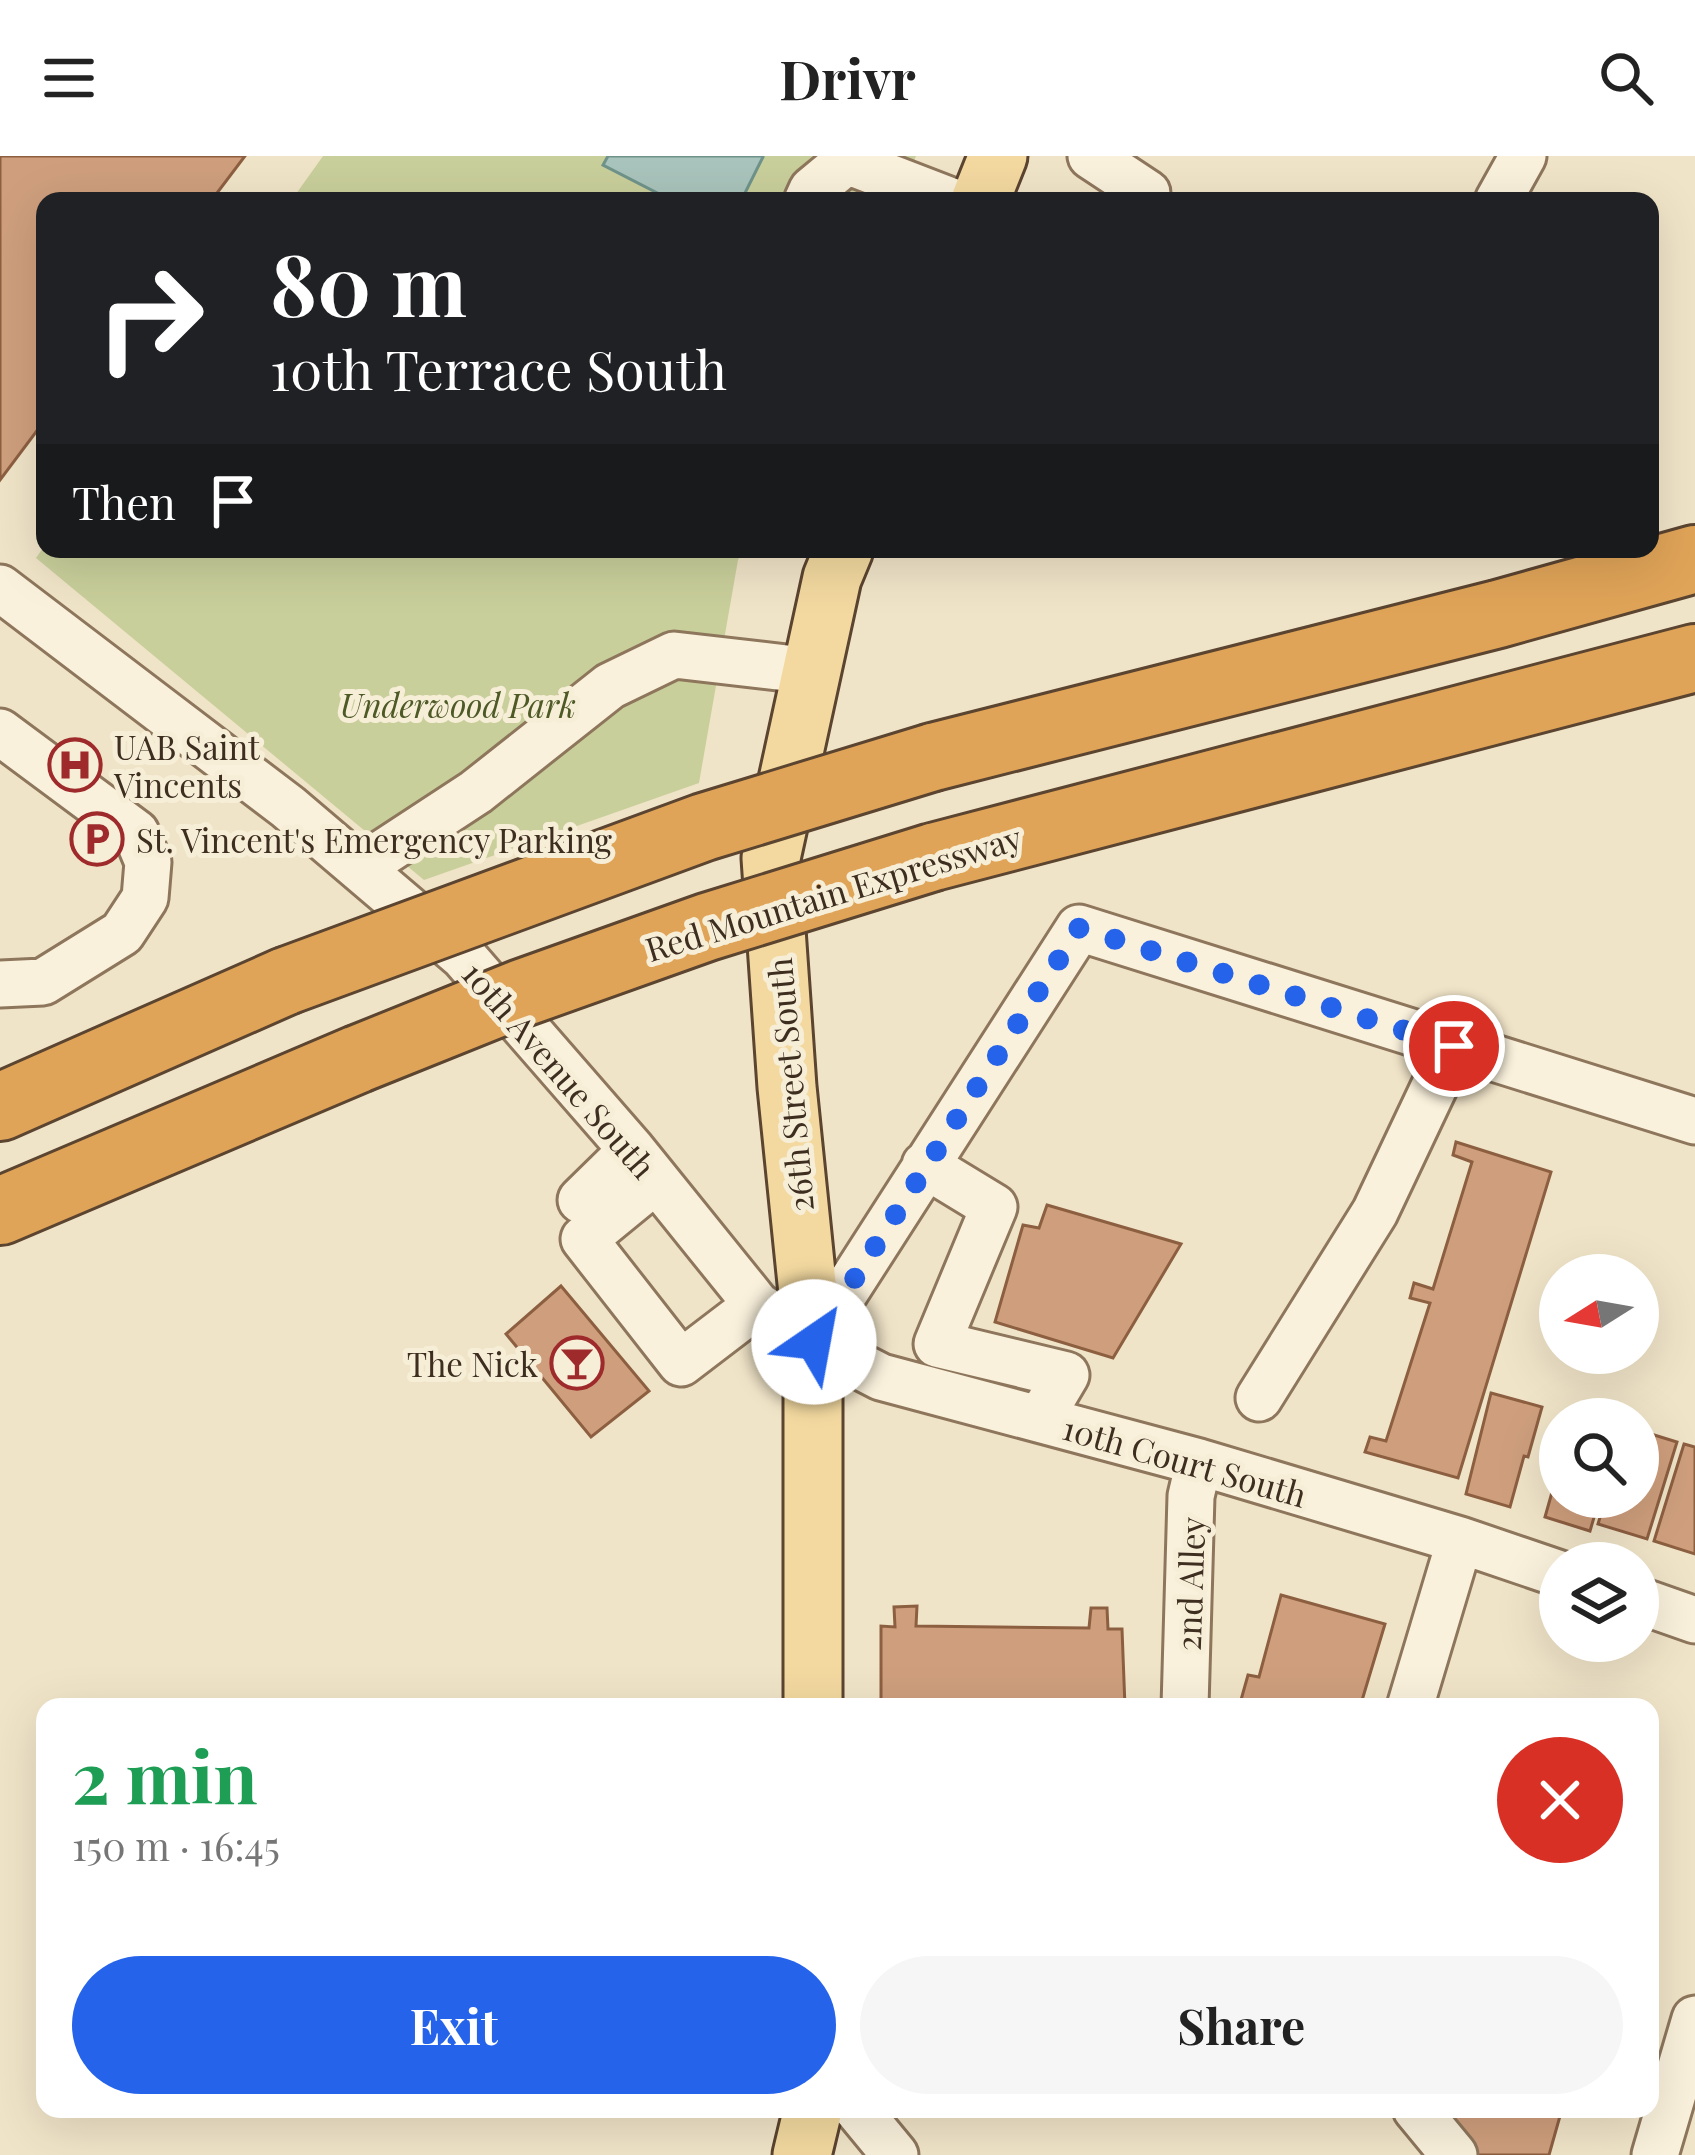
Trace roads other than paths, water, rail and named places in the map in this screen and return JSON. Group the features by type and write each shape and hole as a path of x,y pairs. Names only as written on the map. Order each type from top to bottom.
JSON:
{"highway":[{"path":"0,1107 286,981 704,826 933,757 1695,560"},
{"name":"Red Mountain Expressway","path":"0,1211 358,1059 707,926 933,856 1695,658"}],"main road":[{"path":"984,192 998,156"},
{"name":"26th Street South","path":"814,1342 787,1087 771,858 840,558"},
{"path":"813,1698 814,1342"},
{"path":"802,2155 811,2118"}],"street":[{"path":"1091,156 1145,192"},
{"path":"1503,192 1523,156"},
{"path":"811,192 847,161 928,192"},
{"name":"10th Avenue South","path":"0,588 288,807 463,956 644,1165 757,1305 814,1342"},
{"path":"360,868 476,792 610,686 674,655 812,671"},
{"path":"0,732 136,833 148,862 146,898 122,933 43,982 0,984"},
{"path":"814,1342 1079,928 1695,1121"},
{"path":"1259,1398 1376,1212 1454,1046"},
{"path":"581,1200 644,1165"},
{"path":"644,1165 584,1240 681,1363 757,1305"},
{"path":"920,1387 994,1207 925,1165"},
{"name":"10th Court South","path":"814,1342 881,1377 1199,1462 1539,1567"},
{"path":"937,1344 1066,1375 1040,1419"},
{"name":"2nd Alley","path":"1186,1698 1191,1496 1199,1462"},
{"path":"1413,1698 1460,1540"},
{"path":"1659,1607 1695,1620"},
{"path":"1655,2155 1683,2106 1695,2019"},
{"path":"864,2118 895,2155"},
{"path":"1423,2118 1454,2155"}],"water":[{"path":"608,156 763,157 746,192 656,192 603,165"}],"place":[{"name":"UAB Saint Vincents","path":"75,765"},
{"name":"St. Vincent's Emergency Parking","path":"97,839"},
{"name":"The Nick","path":"577,1363"}],"park label":[{"name":"Underwood Park","path":"458,704"}]}
